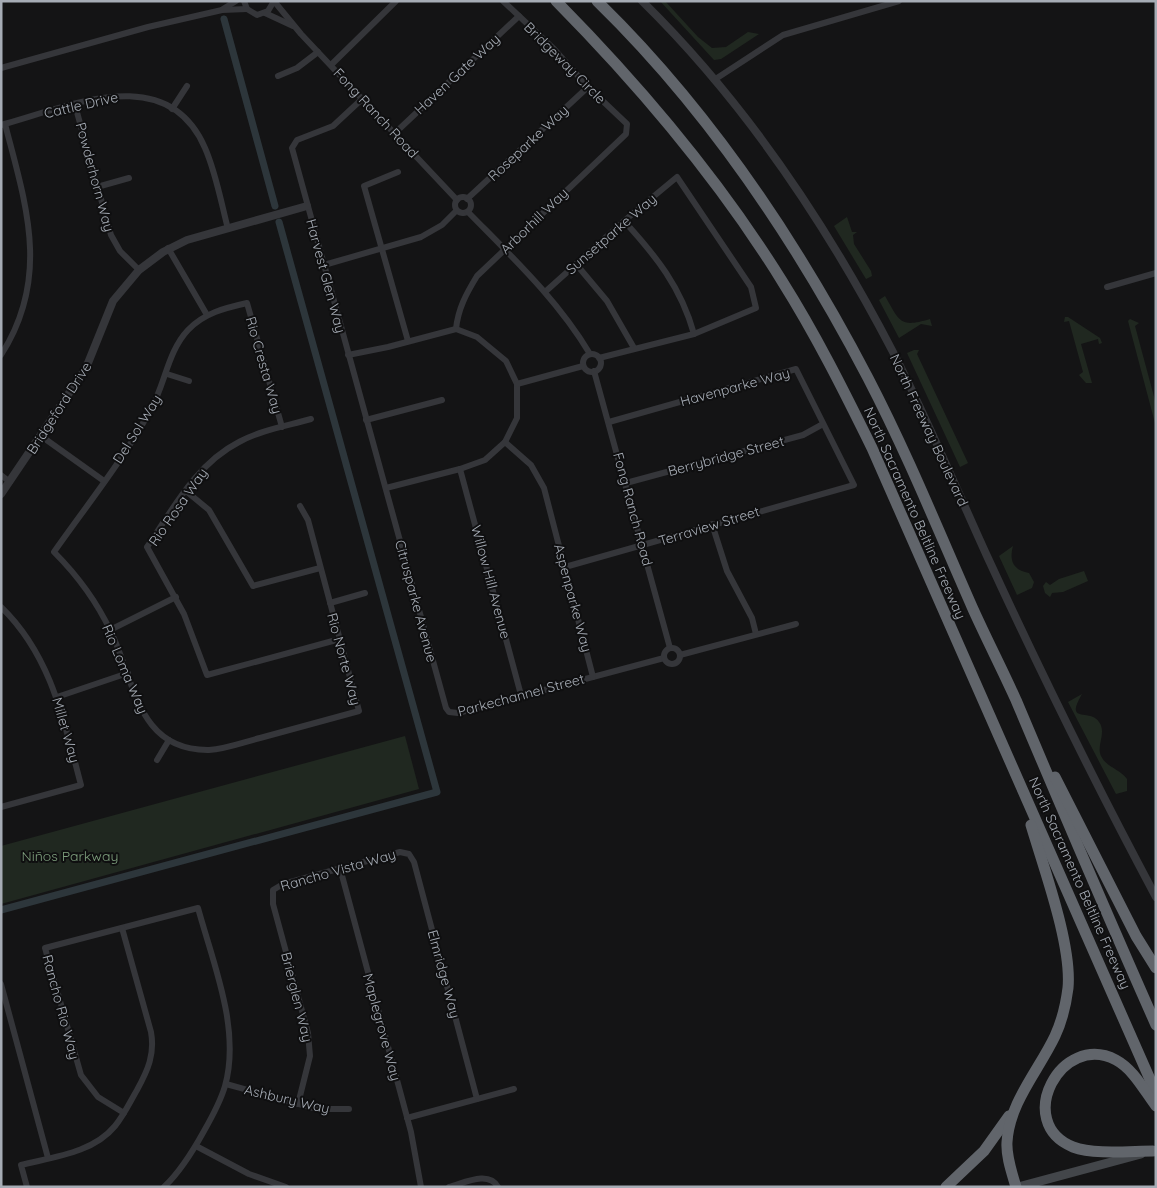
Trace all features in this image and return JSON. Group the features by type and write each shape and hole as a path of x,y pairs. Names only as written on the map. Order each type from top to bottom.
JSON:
{"highway":[{"name":"North Sacramento Beltline Freeway","path":"556,1 611,56 673,128 730,202 782,281 830,363 872,448 1156,1092"},
{"name":"North Sacramento Beltline Freeway","path":"597,1 658,67 723,147 777,222 826,300 870,381 1014,697 1156,1025"},
{"path":"1014,697 1136,936 1156,968"},
{"path":"1017,1187 1009,1165 1006,1144 1009,1124 1056,1035 1064,1011 1068,986 1067,961 1062,936 1020,785"},
{"path":"1134,976 1156,1018"},
{"path":"1155,1151 1087,1150 1073,1147 1061,1140 1052,1129 1046,1115 1045,1101 1048,1087 1056,1075 1068,1063 1083,1056 1099,1055 1115,1059 1129,1069 1156,1106"},
{"path":"946,1187 984,1151 1018,1105"}],"main road":[{"path":"1017,1187 1155,1151"}],"street":[{"path":"222,10 236,1"},
{"path":"1,68 128,32 222,10 247,9 244,1"},
{"path":"265,13 271,8 274,1"},
{"name":"Fong Ranch Road","path":"274,1 294,26 457,200"},
{"path":"331,66 396,1"},
{"name":"Bridgeway Circle","path":"503,1 554,49 588,87 627,124"},
{"name":"North Freeway Boulevard","path":"642,1 714,80 753,128 800,196 876,321 922,412 1082,757 1156,897"},
{"path":"714,80 783,35 899,1"},
{"name":"Fong Ranch Road","path":"247,9 253,14 265,13 294,26"},
{"name":"Haven Gate Way","path":"394,133 519,16"},
{"path":"278,76 297,68 318,52"},
{"path":"172,108 187,86"},
{"name":"Roseparke Way","path":"467,198 588,87"},
{"name":"Cattle Drive","path":"3,124 107,96 130,95 153,99 172,108 191,124 205,148 228,229"},
{"name":"Harvest Glen Way","path":"362,99 333,126 297,140 292,148 383,483 386,488"},
{"name":"Powderhorn Way","path":"75,105 115,243 139,270"},
{"path":"1,355 12,335 24,303 29,283 32,248 27,208 3,124"},
{"name":"Arborhill Way","path":"456,329 464,297 477,276 626,134 627,124"},
{"path":"398,172 364,186 408,341"},
{"name":"Sunsetparke Way","path":"546,292 624,221 677,177 751,287 756,308 694,334"},
{"path":"98,186 129,178"},
{"path":"456,211 455,205 457,200 462,197 467,198 471,204 468,212"},
{"name":"Bridgeford Drive","path":"1,494 88,364 113,300 139,270 168,248 197,236 307,206"},
{"path":"456,211 462,214 468,212"},
{"path":"324,265 431,232 456,211"},
{"path":"468,212 546,292 572,325 590,354"},
{"path":"599,358 694,334 681,295 645,243 624,221"},
{"path":"168,248 207,315"},
{"path":"576,264 608,301 634,348"},
{"path":"1107,287 1156,274"},
{"name":"Del Sol Way","path":"54,552 144,421 182,338 195,323 207,315 247,303"},
{"name":"Rio Cresta Way","path":"247,303 282,427"},
{"path":"348,355 456,329 477,337 506,361 516,384 517,418 505,442 485,460 460,469 386,488"},
{"path":"590,354 599,358 600,364 594,371 588,370 584,366 584,357 590,354"},
{"path":"516,384 584,366"},
{"name":"Havenparke Way","path":"609,422 796,369 854,485"},
{"name":"Fong Ranch Road","path":"594,371 670,648"},
{"path":"167,374 189,381"},
{"path":"366,420 442,400"},
{"name":"Rio Rosa Way","path":"176,596 147,547 186,491 205,467 227,449 252,436 311,419"},
{"name":"Berrybridge Street","path":"626,483 804,435 823,424"},
{"path":"41,436 104,481"},
{"name":"Aspenparke Way","path":"505,442 531,465 544,488 593,677"},
{"name":"Willow Hill Avenue","path":"460,469 521,695"},
{"path":"1,475 10,482"},
{"name":"Terraview Street","path":"565,567 854,485"},
{"name":"Citrusparke Avenue","path":"386,488 444,702 450,712"},
{"path":"186,491 203,503 213,516 253,586 320,568"},
{"name":"Rio Norte Way","path":"169,740 188,747 220,748 359,711 308,520 300,506"},
{"path":"712,524 726,571 752,618 756,634"},
{"name":"Rio Loma Way","path":"54,552 78,578 110,630 144,716 158,732 169,740"},
{"path":"330,603 365,593"},
{"path":"110,630 176,596 194,637 207,675 340,639"},
{"name":"Millet Way","path":"1,807 81,785 57,697 34,649 2,609"},
{"path":"680,655 675,648 670,648 664,652 664,658 666,662 674,664 680,655 796,624"},
{"path":"593,677 664,658"},
{"path":"57,697 128,673"},
{"name":"Parkechannel Street","path":"450,712 458,714 521,695 593,677"},
{"path":"157,760 169,740"},
{"name":"Rancho Vista Way","path":"273,890 279,885 405,853"},
{"name":"Elmridge Way","path":"405,853 409,854 414,862 477,1099"},
{"name":"Maplegrove Way","path":"340,868 407,1118 421,1187"},
{"name":"Brierglen Way","path":"273,890 272,899 308,1033 310,1056 298,1104"},
{"name":"Rancho Rio Way","path":"124,1113 98,1097 81,1075 45,948 198,908 229,1024 230,1053 226,1084"},
{"path":"27,1187 21,1165 93,1144 109,1133 124,1113 150,1066 153,1046 122,928"},
{"path":"1,984 48,1158"},
{"path":"164,1187 181,1168 196,1146 219,1104 226,1084"},
{"name":"Ashbury Way","path":"226,1084 298,1104 329,1110 350,1109"},
{"path":"407,1118 514,1089"},
{"path":"196,1146 249,1174 286,1187"},
{"path":"450,1187 485,1178 493,1180 498,1187"}],"green space":[{"path":"660,1 665,1 698,37 712,48 726,47 748,32 759,34 721,59 714,60"},
{"path":"847,217 852,232 857,232 853,235 854,244 871,271 872,276 866,279 834,226"},
{"path":"885,296 894,312 902,321 912,323 930,319 932,326 921,324 899,338 879,300"},
{"path":"1065,317 1068,317 1100,338 1102,343 1099,344 1098,339 1081,344 1092,383 1086,383 1079,375 1083,372 1069,321 1064,322"},
{"path":"1130,319 1139,323 1135,326 1156,404 1156,427 1128,321"},
{"path":"919,350 917,354 968,463 960,467 907,353"},
{"path":"1013,546 1012,560 1014,564 1019,570 1029,573 1034,582 1032,588 1017,595 999,556"},
{"path":"1084,571 1088,581 1063,592 1052,593 1050,597 1045,593 1043,586 1046,582 1050,585 1059,579"},
{"path":"1082,694 1077,704 1077,713 1095,718 1099,722 1102,730 1101,756 1106,763 1127,779 1127,791 1116,794 1068,702"},
{"name":"Niños Parkway","path":"405,736 419,789 1,904 1,846"}],"waterway":[{"path":"224,19 275,206"},
{"path":"1,910 437,792 279,222"}]}
